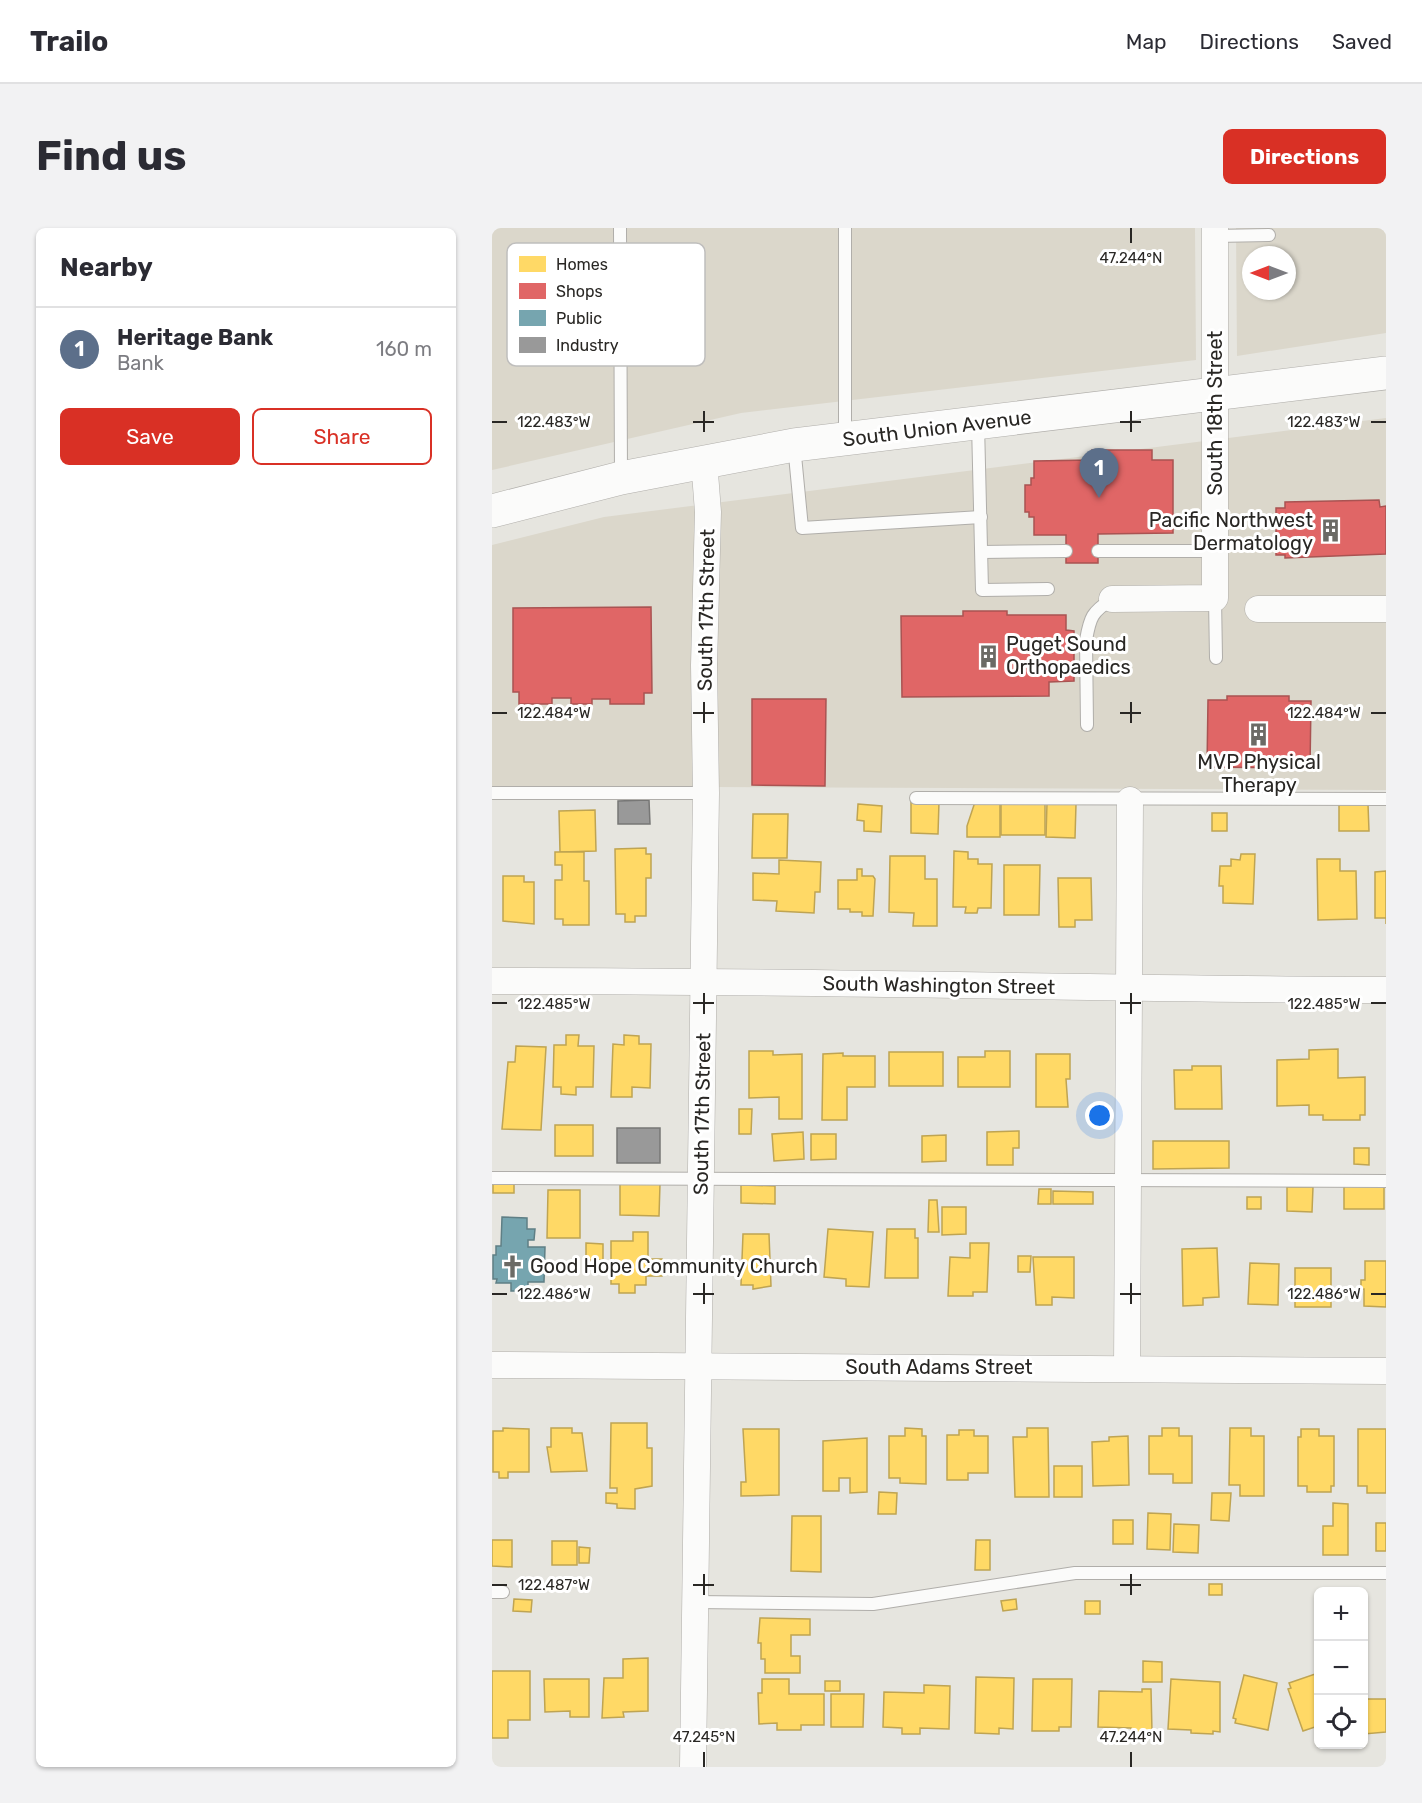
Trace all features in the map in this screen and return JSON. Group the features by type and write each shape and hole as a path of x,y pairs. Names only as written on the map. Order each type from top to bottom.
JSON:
{"main road":[{"name":"South Union Avenue","path":"492,511 621,478 704,460 794,445 1386,373"}],"street":[{"name":"South 18th Street","path":"1215,232 1214,395 1217,551 1215,598"},
{"name":"South 17th Street","path":"693,1767 706,793 704,664 708,512 704,460"},
{"path":"1112,599 1215,598"},
{"path":"1258,609 1386,609"},
{"path":"1127,1368 1130,800"},
{"name":"South Washington Street","path":"492,981 704,981 1130,989 1386,990"},
{"name":"South Adams Street","path":"492,1365 1386,1371"}],"lane":[{"path":"620,228 620,243"},
{"path":"845,228 845,439"},
{"path":"1215,232 1269,235"},
{"path":"621,366 621,478"},
{"path":"978,423 982,590 1048,589"},
{"path":"794,445 802,528 981,517"},
{"path":"982,552 1066,551"},
{"path":"1098,551 1217,551"},
{"path":"1215,598 1216,658"},
{"path":"1087,725 1086,640 1092,615 1112,599"},
{"path":"492,793 706,793"},
{"path":"916,798 1386,799"},
{"path":"492,1178 1386,1181"},
{"path":"695,1602 873,1604 1075,1572 1386,1572"}],"shaded area":[{"path":"492,228 1195,228 1196,360 741,413 492,470"},
{"path":"1236,228 1386,228 1386,333 1237,356"},
{"path":"1386,418 1386,790 492,786 492,545 604,517"}],"building: Homes":[{"path":"911,801 939,802 938,834 911,833"},
{"path":"975,802 1000,802 1000,837 967,837 967,826"},
{"path":"1001,802 1045,803 1045,835 1001,835"},
{"path":"1047,803 1076,804 1075,838 1046,837"},
{"path":"858,804 882,806 881,832 864,831 864,821 857,820"},
{"path":"1339,804 1368,804 1369,831 1339,831"},
{"path":"595,810 596,851 560,852 559,811"},
{"path":"1212,813 1227,813 1227,831 1212,831"},
{"path":"753,814 788,814 787,858 752,858"},
{"path":"646,848 646,854 651,854 651,878 646,878 646,916 635,916 635,922 625,922 625,914 616,914 615,849"},
{"path":"954,851 968,852 968,859 978,859 978,864 992,864 991,908 978,908 977,913 965,913 966,907 953,907"},
{"path":"555,852 584,852 584,881 589,881 589,925 563,925 563,919 555,919 555,880 562,880 562,865 555,865"},
{"path":"1241,854 1255,854 1253,904 1223,903 1223,886 1219,886 1220,866 1231,866 1231,859 1240,860"},
{"path":"890,856 925,856 925,879 937,879 937,926 913,926 914,913 889,912"},
{"path":"1317,859 1340,859 1340,871 1356,871 1357,919 1318,920"},
{"path":"779,860 821,862 820,892 815,892 814,913 776,911 777,901 753,900 753,873 779,874"},
{"path":"1004,865 1040,865 1039,915 1004,915"},
{"path":"857,869 862,869 862,876 873,876 875,879 873,916 862,916 862,912 850,912 850,909 838,909 838,880 857,880"},
{"path":"1386,871 1386,918 1375,918 1375,872"},
{"path":"503,876 524,876 524,882 534,882 534,924 503,921"},
{"path":"1058,878 1091,878 1092,920 1075,920 1075,927 1059,927"},
{"path":"566,1035 579,1035 578,1046 594,1046 593,1087 576,1087 576,1095 561,1094 561,1087 553,1087 554,1045 566,1045"},
{"path":"624,1035 639,1036 639,1044 651,1044 650,1088 632,1087 632,1097 611,1097 613,1044 624,1045"},
{"path":"516,1046 546,1047 541,1130 502,1129 508,1062 515,1062"},
{"path":"1338,1049 1338,1078 1365,1077 1365,1115 1360,1115 1360,1120 1323,1120 1323,1115 1309,1115 1309,1105 1277,1106 1277,1060 1309,1059 1309,1050"},
{"path":"749,1051 773,1051 773,1055 802,1054 802,1119 779,1119 779,1097 749,1098"},
{"path":"985,1051 1010,1051 1010,1087 958,1087 958,1057 985,1057"},
{"path":"889,1052 943,1052 943,1086 889,1086"},
{"path":"843,1053 843,1056 875,1056 875,1087 847,1087 847,1120 822,1120 823,1054"},
{"path":"1036,1054 1070,1054 1070,1079 1066,1079 1068,1107 1036,1107"},
{"path":"1192,1066 1221,1066 1222,1109 1175,1109 1174,1070 1192,1070"},
{"path":"739,1109 752,1109 751,1134 739,1134"},
{"path":"555,1125 593,1125 593,1156 555,1156"},
{"path":"1019,1131 1019,1148 1013,1148 1013,1165 987,1165 987,1132"},
{"path":"803,1132 804,1159 774,1161 772,1134"},
{"path":"811,1134 836,1134 836,1159 811,1160"},
{"path":"946,1135 946,1161 922,1162 922,1136"},
{"path":"1153,1141 1229,1141 1229,1168 1153,1169"},
{"path":"1354,1148 1369,1148 1369,1165 1354,1164"},
{"path":"493,1181 514,1181 514,1193 493,1193"},
{"path":"620,1183 660,1184 659,1216 620,1215"},
{"path":"741,1185 775,1186 775,1204 741,1203"},
{"path":"1344,1186 1384,1186 1384,1209 1344,1209"},
{"path":"1287,1187 1313,1187 1312,1212 1287,1211"},
{"path":"1039,1189 1051,1189 1051,1204 1038,1204"},
{"path":"548,1190 580,1190 580,1238 547,1238"},
{"path":"1053,1191 1093,1192 1093,1204 1053,1204"},
{"path":"1247,1197 1261,1197 1261,1209 1247,1209"},
{"path":"929,1200 937,1200 939,1232 928,1232"},
{"path":"942,1207 966,1207 966,1234 942,1235"},
{"path":"828,1229 873,1232 869,1287 846,1286 846,1279 824,1277"},
{"path":"887,1229 915,1229 915,1238 918,1238 918,1278 885,1278"},
{"path":"633,1232 648,1232 648,1259 662,1259 662,1276 646,1276 646,1285 635,1285 635,1293 619,1293 619,1284 611,1284 611,1241 633,1241"},
{"path":"743,1234 769,1234 771,1286 753,1289 753,1285 741,1285"},
{"path":"586,1243 603,1244 603,1260 586,1260"},
{"path":"970,1243 989,1243 987,1292 973,1292 973,1296 948,1296 950,1257 970,1258"},
{"path":"1217,1248 1219,1297 1203,1298 1203,1305 1183,1306 1182,1249"},
{"path":"1018,1256 1031,1256 1030,1272 1018,1272"},
{"path":"1033,1257 1074,1257 1074,1298 1052,1297 1052,1305 1036,1305"},
{"path":"1365,1261 1386,1261 1386,1307 1364,1306 1364,1289 1361,1289 1361,1280 1365,1280"},
{"path":"1250,1263 1279,1264 1278,1305 1248,1304"},
{"path":"1295,1268 1331,1268 1331,1307 1295,1307"},
{"path":"611,1423 647,1423 647,1448 652,1448 652,1486 635,1489 635,1509 617,1508 617,1504 606,1503 606,1493 617,1493 617,1488 610,1488"},
{"path":"503,1428 529,1429 529,1472 508,1472 508,1478 499,1478 499,1472 493,1472 493,1431 503,1431"},
{"path":"551,1428 572,1428 572,1433 582,1433 587,1471 551,1472 547,1447 551,1447"},
{"path":"905,1428 922,1429 922,1436 926,1436 926,1484 900,1483 900,1478 889,1478 889,1436 905,1436"},
{"path":"1027,1428 1048,1428 1049,1497 1015,1497 1013,1437 1027,1437"},
{"path":"1162,1428 1179,1428 1179,1436 1192,1436 1192,1483 1173,1483 1173,1474 1149,1474 1149,1436 1162,1436"},
{"path":"1230,1428 1251,1428 1251,1436 1264,1436 1264,1496 1240,1496 1240,1485 1229,1485"},
{"path":"743,1429 779,1429 779,1495 741,1496 741,1482 746,1482"},
{"path":"1301,1429 1319,1429 1319,1436 1334,1436 1334,1486 1331,1486 1331,1492 1307,1492 1307,1486 1298,1486 1298,1437 1301,1437"},
{"path":"1358,1429 1386,1429 1386,1493 1367,1493 1367,1486 1358,1486"},
{"path":"959,1430 974,1430 974,1436 988,1436 988,1473 968,1473 968,1480 947,1480 947,1435 959,1435"},
{"path":"1128,1436 1129,1485 1093,1486 1092,1442 1109,1441 1109,1437"},
{"path":"867,1438 867,1492 850,1493 850,1478 839,1478 839,1491 823,1491 823,1441"},
{"path":"1054,1466 1082,1466 1082,1497 1054,1497"},
{"path":"879,1492 897,1493 896,1514 878,1514"},
{"path":"1212,1493 1231,1493 1229,1521 1211,1520"},
{"path":"1333,1503 1348,1504 1348,1555 1323,1555 1323,1526 1333,1526"},
{"path":"1148,1513 1171,1514 1170,1550 1147,1549"},
{"path":"792,1516 821,1516 821,1572 791,1571"},
{"path":"1113,1520 1133,1520 1133,1544 1113,1544"},
{"path":"1376,1523 1386,1523 1386,1551 1376,1551"},
{"path":"1174,1524 1199,1525 1198,1553 1173,1552"},
{"path":"492,1540 512,1540 512,1567 492,1566"},
{"path":"976,1540 990,1540 990,1570 975,1570"},
{"path":"552,1541 577,1541 577,1565 552,1565"},
{"path":"579,1547 590,1548 589,1563 579,1563"},
{"path":"1209,1584 1222,1584 1222,1595 1209,1595"},
{"path":"514,1599 532,1600 531,1612 513,1611"},
{"path":"1016,1599 1017,1609 1003,1611 1001,1601"},
{"path":"1085,1601 1100,1601 1100,1614 1085,1614"},
{"path":"760,1618 810,1619 810,1635 791,1635 791,1656 800,1656 800,1673 765,1673 765,1659 761,1659 761,1643 758,1643"},
{"path":"648,1658 648,1711 623,1712 624,1717 602,1718 604,1678 623,1678 623,1659"},
{"path":"1143,1661 1162,1662 1162,1682 1143,1682"},
{"path":"492,1671 530,1671 530,1720 508,1720 508,1738 492,1738"},
{"path":"1314,1674 1314,1727 1303,1731 1288,1689 1291,1688 1289,1683"},
{"path":"1244,1675 1277,1683 1268,1730 1235,1723 1236,1719 1233,1718"},
{"path":"976,1677 1014,1678 1013,1729 999,1728 999,1734 975,1733"},
{"path":"544,1679 589,1679 589,1717 570,1717 570,1711 545,1712"},
{"path":"762,1679 789,1679 789,1694 824,1694 824,1725 801,1725 801,1730 777,1730 777,1723 759,1724 758,1693 762,1693"},
{"path":"1033,1679 1072,1679 1071,1727 1059,1727 1059,1731 1032,1731"},
{"path":"1171,1679 1220,1682 1220,1732 1191,1733 1191,1730 1168,1729"},
{"path":"825,1681 840,1681 840,1691 825,1691"},
{"path":"924,1685 950,1686 949,1729 920,1728 920,1734 902,1734 902,1728 883,1727 884,1692 924,1693"},
{"path":"1142,1689 1151,1689 1152,1732 1131,1732 1131,1728 1098,1727 1099,1691 1142,1692"},
{"path":"831,1694 864,1694 863,1727 831,1727"},
{"path":"1368,1699 1386,1699 1386,1732 1368,1734"}],"building: Shops":[{"path":"1092,450 1152,450 1152,460 1173,460 1173,533 1098,534 1098,563 1066,563 1066,535 1034,535 1034,517 1029,517 1029,512 1025,512 1025,485 1031,485 1031,478 1034,478 1034,461 1092,460"},
{"name":"Pacific Northwest Dermatology","path":"1379,500 1380,507 1386,506 1386,554 1285,558 1285,555 1276,555 1276,508 1285,508 1285,502"},
{"path":"651,607 652,693 644,693 644,704 610,704 610,699 592,699 592,704 571,704 571,698 552,698 552,704 519,704 519,692 513,692 513,608"},
{"name":"Puget Sound Orthopaedics","path":"963,611 1007,611 1007,615 1066,615 1066,630 1074,631 1074,681 1049,682 1049,696 902,697 901,616 963,616"},
{"name":"MVP Physical Therapy","path":"1227,696 1289,696 1289,701 1311,701 1310,768 1207,767 1208,700 1227,700"},
{"path":"752,699 826,699 825,786 752,785"}],"building: Public":[{"path":"502,1217 527,1218 527,1229 535,1229 534,1240 528,1240 528,1247 545,1247 544,1282 528,1282 528,1291 511,1291 511,1283 496,1283 497,1279 493,1279 493,1255 496,1255 496,1246 501,1246"}],"building: Industry":[{"path":"649,800 650,824 618,824 618,801"},
{"path":"617,1128 660,1128 660,1163 617,1163"}],"place":[{"name":"Heritage Bank","path":"1099,498"},
{"name":"Pacific Northwest Dermatology","path":"1331,531"},
{"name":"Puget Sound Orthopaedics","path":"988,656"},
{"name":"MVP Physical Therapy","path":"1259,734"},
{"name":"Good Hope Community Church","path":"512,1266"}]}
